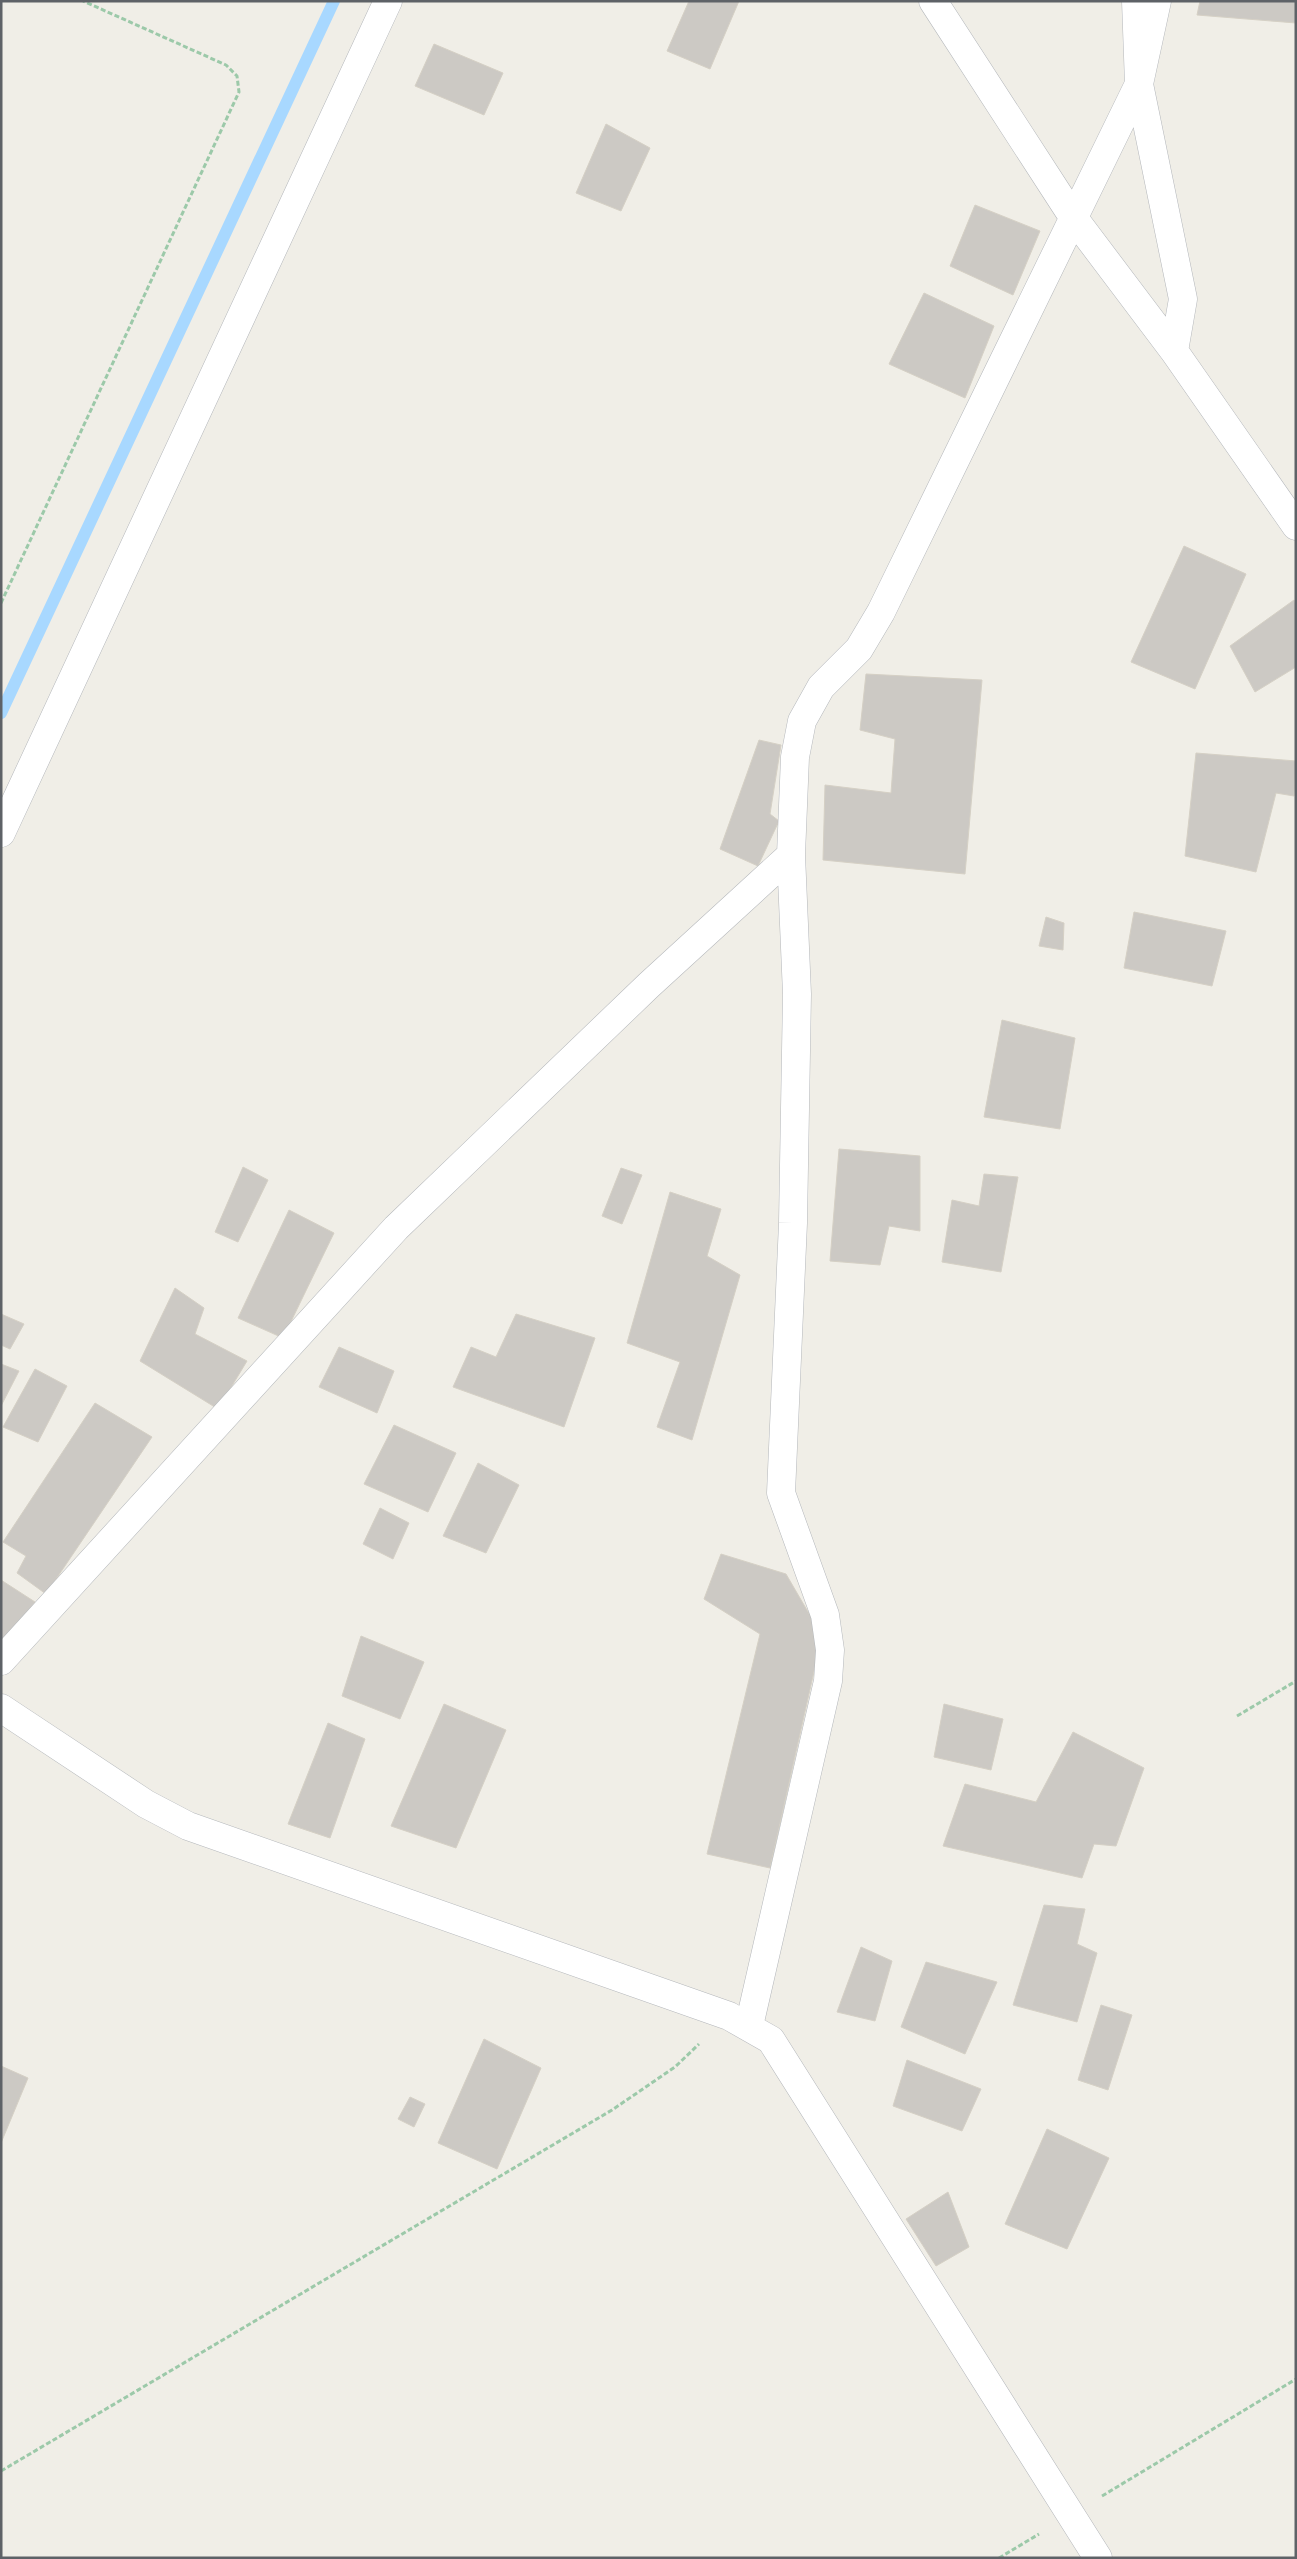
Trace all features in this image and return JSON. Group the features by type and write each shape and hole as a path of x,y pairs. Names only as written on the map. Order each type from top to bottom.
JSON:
{"street":[{"path":"1,833 388,1"},
{"path":"933,1 1073,217 1174,351 1296,526"},
{"path":"1136,1 1139,84 1183,300 1174,351"},
{"path":"739,2021 828,1681 830,1650 824,1615 782,1493 793,1223 796,1024 791,855 795,757 802,721 821,687 859,650 881,612 1139,84 1157,1"},
{"path":"1,1661 396,1228 649,985 791,855"},
{"path":"1,1708 146,1804 188,1826 739,2021 771,2040 1072,2514 1098,2558"}],"path":[{"path":"1,603 239,92 237,76 226,65 83,1"},
{"path":"1237,1716 1296,1681"},
{"path":"1,2471 612,2110 739,2021"},
{"path":"999,2558 1296,2379"}],"building":[{"path":"689,1 739,1 710,69 667,51"},
{"path":"1200,1 1296,1 1296,23 1197,15"},
{"path":"434,44 503,73 484,115 415,86"},
{"path":"606,124 650,148 621,211 576,193"},
{"path":"975,205 1040,231 1013,295 950,266"},
{"path":"924,293 994,326 965,398 889,364"},
{"path":"1184,546 1246,574 1195,689 1131,662"},
{"path":"1294,600 1296,605 1296,667 1255,692 1230,646"},
{"path":"866,674 982,680 965,874 823,860 825,785 891,793 895,739 860,730"},
{"path":"759,740 781,745 770,814 779,821 758,866 720,849"},
{"path":"1196,753 1296,761 1294,796 1276,793 1256,872 1185,856"},
{"path":"1134,912 1226,931 1212,986 1124,968"},
{"path":"1046,917 1064,923 1063,950 1039,946"},
{"path":"1002,1020 1075,1038 1060,1129 984,1117"},
{"path":"839,1149 920,1156 920,1231 889,1226 880,1265 830,1261"},
{"path":"243,1167 268,1180 238,1242 215,1232"},
{"path":"621,1168 642,1175 622,1224 602,1216"},
{"path":"984,1174 1018,1177 1001,1272 942,1262 952,1200 979,1206"},
{"path":"670,1192 721,1209 707,1256 740,1275 692,1440 657,1427 680,1362 627,1343"},
{"path":"289,1210 334,1233 283,1338 238,1318"},
{"path":"175,1288 204,1308 195,1334 247,1361 218,1409 140,1361"},
{"path":"1,1314 24,1324 10,1349 1,1345"},
{"path":"516,1314 595,1338 564,1427 453,1387 471,1347 496,1357"},
{"path":"339,1347 394,1371 377,1413 319,1387"},
{"path":"1,1364 19,1371 1,1406"},
{"path":"35,1369 67,1386 38,1442 3,1427"},
{"path":"95,1403 152,1437 46,1594 17,1573 26,1556 3,1542"},
{"path":"394,1425 456,1453 428,1512 364,1484"},
{"path":"478,1463 519,1485 486,1553 443,1536"},
{"path":"380,1508 409,1523 393,1559 363,1544"},
{"path":"721,1554 786,1574 822,1636 770,1868 707,1854 760,1634 704,1599"},
{"path":"1,1580 35,1602 1,1643"},
{"path":"361,1636 424,1662 400,1719 342,1696"},
{"path":"444,1704 506,1730 456,1848 391,1826"},
{"path":"944,1704 1003,1719 991,1770 934,1757"},
{"path":"328,1723 365,1739 330,1838 288,1824"},
{"path":"1073,1732 1144,1768 1116,1846 1094,1844 1082,1878 943,1846 965,1784 1036,1802"},
{"path":"1044,1905 1085,1909 1077,1944 1097,1953 1077,2022 1013,2005"},
{"path":"861,1947 892,1961 875,2021 837,2012"},
{"path":"926,1962 997,1982 965,2054 901,2027"},
{"path":"1101,2005 1132,2015 1108,2090 1078,2080"},
{"path":"484,2039 541,2068 497,2169 438,2143"},
{"path":"907,2060 981,2089 962,2131 893,2106"},
{"path":"1,2066 28,2078 1,2143"},
{"path":"410,2097 425,2104 414,2127 398,2119"},
{"path":"1047,2129 1109,2158 1067,2249 1005,2224"},
{"path":"948,2192 969,2247 936,2266 906,2219"}],"waterway":[{"path":"1,713 334,1"}]}
